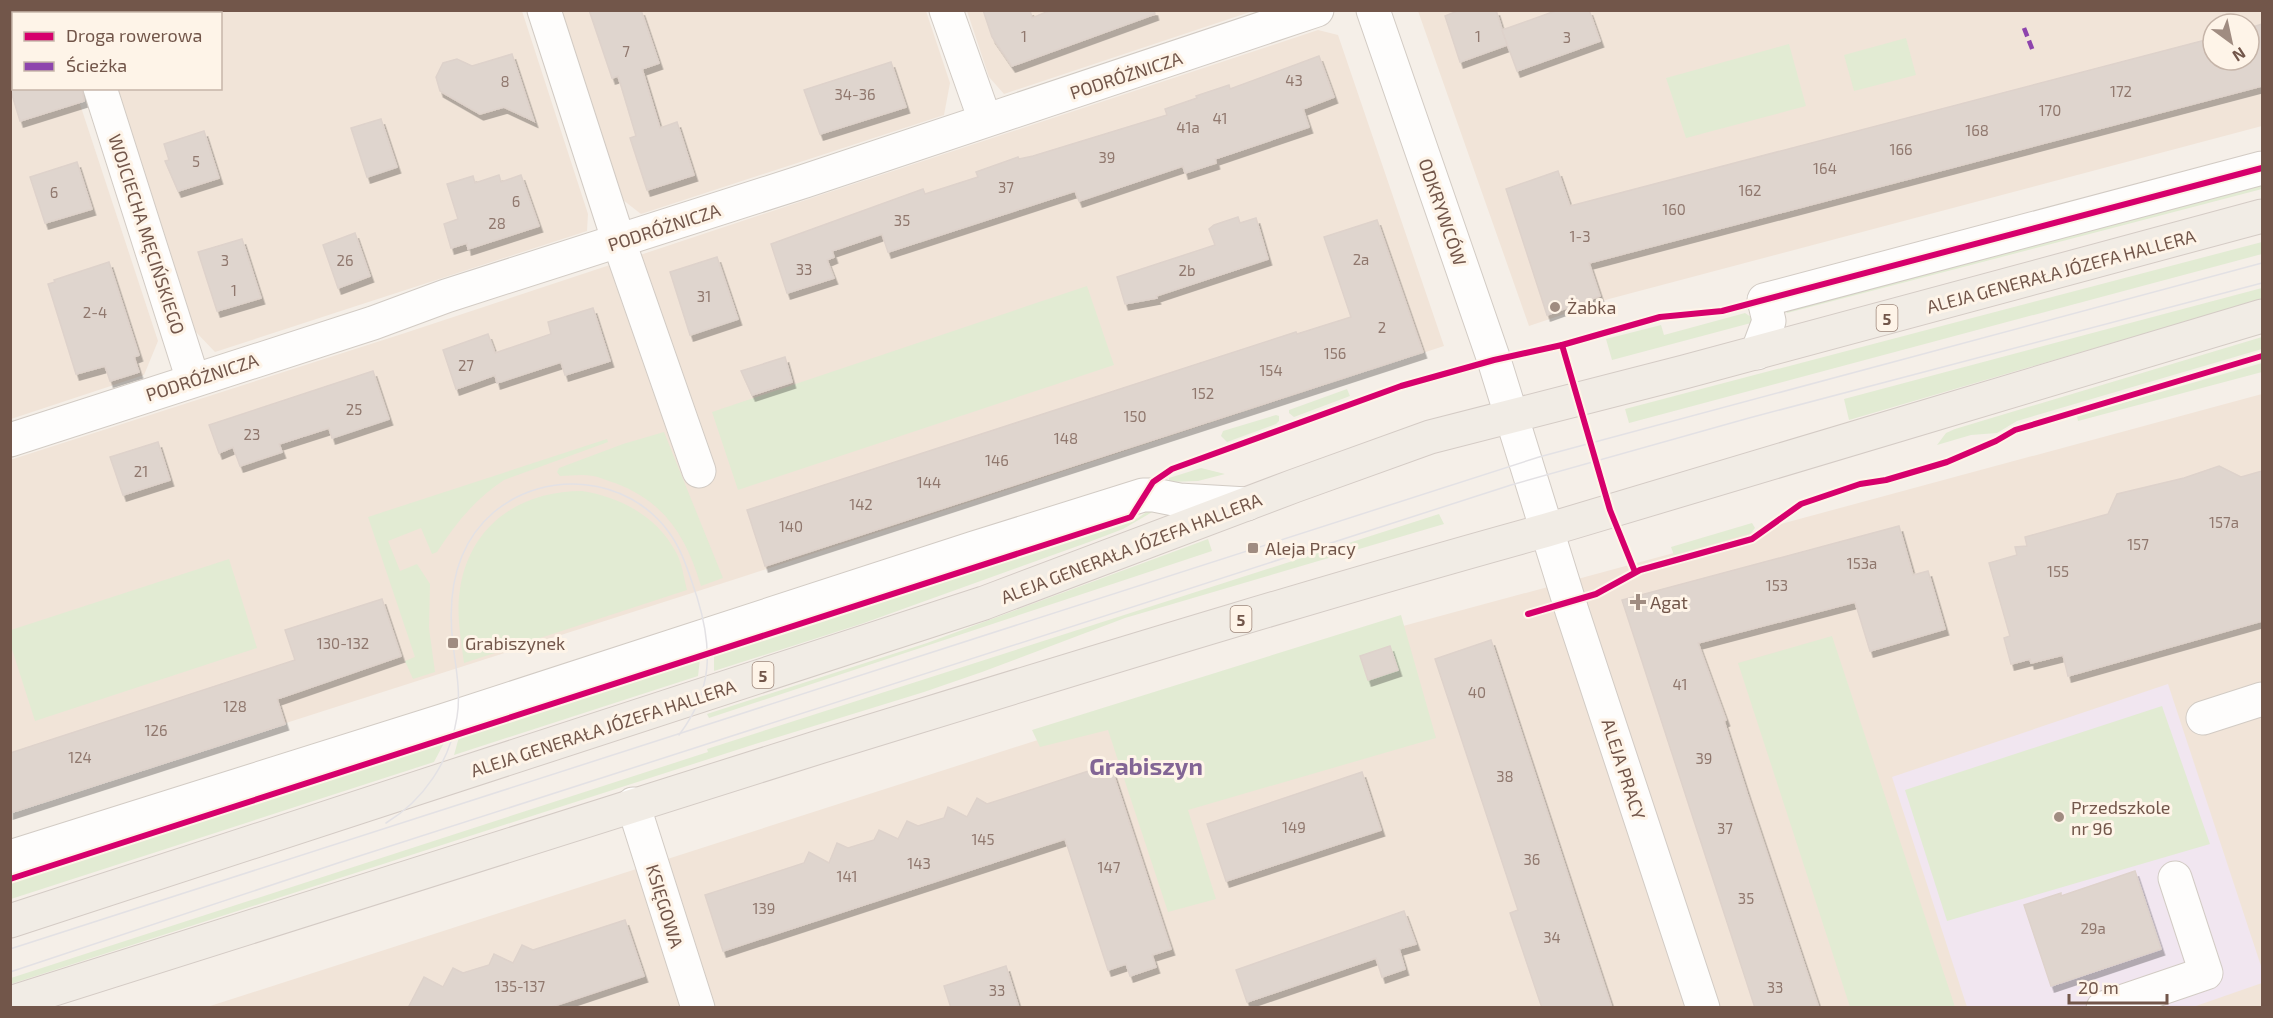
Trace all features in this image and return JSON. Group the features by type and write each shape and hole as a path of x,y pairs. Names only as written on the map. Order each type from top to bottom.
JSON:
{"main road":[{"name":"ALEJA GENERAŁA JÓZEFA HALLERA","path":"10,921 984,603 1430,437 1757,353 2262,216"},
{"name":"5","path":"10,1003 53,999 633,804 993,692 1547,530 2262,316"}],"street":[{"path":"544,10 619,242 699,471"},
{"path":"946,10 985,120"},
{"name":"PODRÓŻNICZA","path":"10,440 373,323 446,296 955,132 985,120 1204,50 1317,10"},
{"name":"ODKRYWCÓW","path":"1373,10 1494,360 1547,530"},
{"name":"WOJCIECHA MĘCIŃSKIEGO","path":"101,90 193,380"},
{"path":"1757,353 1769,321 1764,300 2262,168"},
{"path":"10,857 445,720 1143,495 1179,500 1247,504"},
{"name":"ALEJA PRACY","path":"1547,530 1703,1008"},
{"path":"2203,718 2262,699"},
{"name":"KSIĘGOWA","path":"633,804 698,1008"},
{"path":"2103,1008 2206,973 2175,878"}],"shaded area":[{"path":"10,11 49,11 12,12 12,90 75,90 158,341 144,375 11,419"},
{"path":"522,11 588,214 587,231 215,352 194,330 118,90 222,90 222,12 93,12"},
{"path":"562,11 926,11 950,83 944,115 641,214 623,200"},
{"path":"967,11 1253,11 1004,94 989,77"},
{"path":"1418,11 2262,11 2262,126 1609,299 1529,326"},
{"path":"1318,30 1338,35 1444,346 745,576 11,811 10,460 405,333"},
{"path":"2262,394 2262,1007 204,1008 1333,645"},
{"name":"Przedszkole nr 96","path":"2168,684 2262,969 2262,983 2193,1007 1967,1007 1892,777"}],"green space":[{"path":"1906,38 1916,75 1854,91 1844,55"},
{"path":"1789,44 1806,106 1686,138 1666,78"},
{"path":"2262,183 2262,189 1787,313 1787,311"},
{"path":"2262,242 2262,254 1629,423 1625,409"},
{"path":"1087,286 1114,365 738,490 712,412"},
{"path":"2262,288 2262,299 1849,420 1844,399"},
{"path":"1745,313 1751,317 1751,323 1612,360 1606,339 1661,325 1664,335"},
{"path":"2262,337 2262,349 2017,421 1997,433 1971,435 1937,445 1946,433 1955,429"},
{"path":"2262,363 2262,372 2078,421 2077,416"},
{"path":"1347,389 1350,396 1294,417 1289,413 1289,410"},
{"path":"1279,416 1279,421 1276,424 1227,442 1221,436 1223,431"},
{"path":"664,432 723,578 701,586 680,536 660,511 647,500 598,477 560,476 557,472 559,468 623,444"},
{"path":"607,439 608,442 504,480 467,512 437,552 432,554 421,528 388,541 400,571 417,564 430,584 429,628 435,672 413,679 405,661 415,657 368,517"},
{"path":"1201,468 1225,474 1198,481 1169,482 1169,478"},
{"path":"582,491 611,498 624,504 649,519 660,529 677,554 687,590 464,663 459,626 459,598 466,566 475,547 487,530 519,505 538,497"},
{"path":"1149,505 1161,507 1123,529 1089,542 864,623 714,671 714,655 1138,518 1145,513"},
{"path":"1439,514 1444,524 1125,618 924,692 749,746 11,984 11,978 708,752 707,749"},
{"path":"1752,523 1755,528 1751,533 1674,555 1671,547"},
{"path":"1208,539 1212,551 709,718 707,714 927,643"},
{"path":"229,559 257,648 35,721 11,646 11,630"},
{"path":"1401,615 1436,738 1188,810 1216,899 1168,912 1108,730 1040,747 1032,730"},
{"path":"1832,636 1955,1007 1850,1007 1738,663"},
{"path":"700,659 698,676 454,755 459,737"},
{"path":"2162,706 2210,844 1947,921 1905,790"},
{"path":"444,743 434,762 11,899 11,883"}],"building":[{"path":"589,10 641,10 659,63 642,69 660,128 677,122 694,175 647,190 630,138 636,136 618,76 612,78"},
{"path":"983,10 1030,10 1032,18 1051,10 1154,10 1155,14 1012,66 992,37"},
{"path":"1460,10 1496,10 1507,45 1460,62 1445,16"},
{"path":"1558,10 1589,10 1600,41 1517,71 1502,30"},
{"path":"2261,24 2262,86 1589,263 1600,296 1547,315 1506,189 1558,171 1570,206 2201,41 2201,72 2261,72"},
{"path":"512,54 534,121 504,107 480,114 440,91 436,77 443,63 457,59 472,66"},
{"path":"1319,56 1334,97 1303,109 1309,127 1215,159 1216,163 1185,173 1183,166 1079,201 1075,191 888,252 882,234 832,251 834,257 827,260 834,278 787,293 771,244 923,189 925,194 978,177 976,172 1018,157 1019,159 1033,156 1167,115 1165,109 1197,98 1196,96 1229,85 1230,89"},
{"path":"891,62 906,107 820,134 804,90"},
{"path":"10,88 12,90 82,90 84,101 20,121"},
{"path":"381,119 397,167 367,177 351,128"},
{"path":"204,131 219,178 178,191 165,161 169,160 164,144"},
{"path":"77,162 92,209 45,223 30,177"},
{"path":"499,175 501,182 521,175 539,226 468,249 467,243 451,248 444,224 458,219 447,184 473,176 475,183"},
{"path":"1238,217 1240,223 1256,218 1268,259 1156,296 1157,298 1125,304 1117,277 1215,245 1209,229"},
{"path":"1377,220 1423,352 765,566 747,510 1296,332 1297,334 1351,317 1324,237"},
{"path":"355,233 370,276 338,288 323,245"},
{"path":"242,239 261,298 217,311 198,252"},
{"path":"717,257 738,319 690,335 670,272"},
{"path":"109,262 139,355 134,357 139,372 110,381 105,366 76,374 48,284"},
{"path":"593,308 610,361 565,375 561,362 497,383 495,375 456,389 443,350 488,334 495,353 551,334 548,322"},
{"path":"785,357 792,382 752,395 741,371"},
{"path":"373,371 389,419 332,438 329,428 279,444 282,452 240,466 233,447 219,453 209,425"},
{"path":"158,442 170,480 123,495 110,457"},
{"path":"2219,466 2241,477 2262,471 2262,621 2068,676 2063,655 2031,663 2030,659 2011,664 2004,638 2010,636 1989,563 2017,555 2015,547 2027,546 2025,537 2108,514 2117,494 2184,478"},
{"path":"1899,526 1913,575 1928,571 1945,629 1870,651 1855,602 1698,643 1726,720 1724,721 1747,793 1819,1008 1755,1008 1622,600"},
{"path":"382,599 401,656 277,699 285,724 10,813 10,753 295,660 285,630"},
{"path":"1491,640 1612,1008 1542,1008 1510,913 1518,910 1435,659"},
{"path":"1390,646 1398,670 1368,680 1360,656"},
{"path":"1110,764 1171,949 1152,955 1156,967 1130,976 1126,964 1108,970 1065,839 723,951 705,895 804,863 809,852 829,863 837,843 848,848 874,840 879,830 898,839 907,821 918,826 944,818 948,807 967,817 977,798 987,804"},
{"path":"1362,772 1381,830 1226,881 1207,824"},
{"path":"2135,871 2161,949 2051,986 2024,905 2061,893 2061,896"},
{"path":"1404,911 1416,944 1399,949 1405,969 1382,977 1376,958 1247,1002 1236,970"},
{"path":"625,920 644,976 548,1008 408,1008 424,977 443,987 453,968 463,973 489,965 494,954 513,963 522,945 533,950"},
{"path":"1006,966 1019,1008 951,1008 944,986"}],"tram line":[{"path":"10,949 1539,457 2262,263"},
{"path":"10,972 350,859 1511,485 1749,418 2262,283"},
{"path":"386,823 412,803 433,778 448,749 453,733 457,717 458,681 451,608 456,572 462,556 470,540 494,512 515,498 537,489 561,485 585,485 609,489 631,499 651,513 668,531 678,547 697,597 706,634 707,652 704,685 698,702 679,735"}],"marked path":[{"path":"2024,28 2033,51"}],"cycle path":[{"path":"1562,345 1660,317 1722,311 2262,168"},
{"path":"10,879 1131,517 1153,482 1172,469 1401,386 1494,360 1562,345 1610,510 1635,572"},
{"path":"1528,614 1596,594 1640,570 1752,539 1801,504 1860,484 1886,480 1947,462 1996,441 2015,430 2262,356"}],"place":[{"name":"Żabka","path":"1555,307"},
{"name":"Aleja Pracy","path":"1253,548"},
{"name":"Agat","path":"1638,602"},
{"name":"Grabiszynek","path":"453,643"},
{"name":"Przedszkole nr 96","path":"2059,817"}],"district":[{"name":"Grabiszyn","path":"1146,765"}]}
